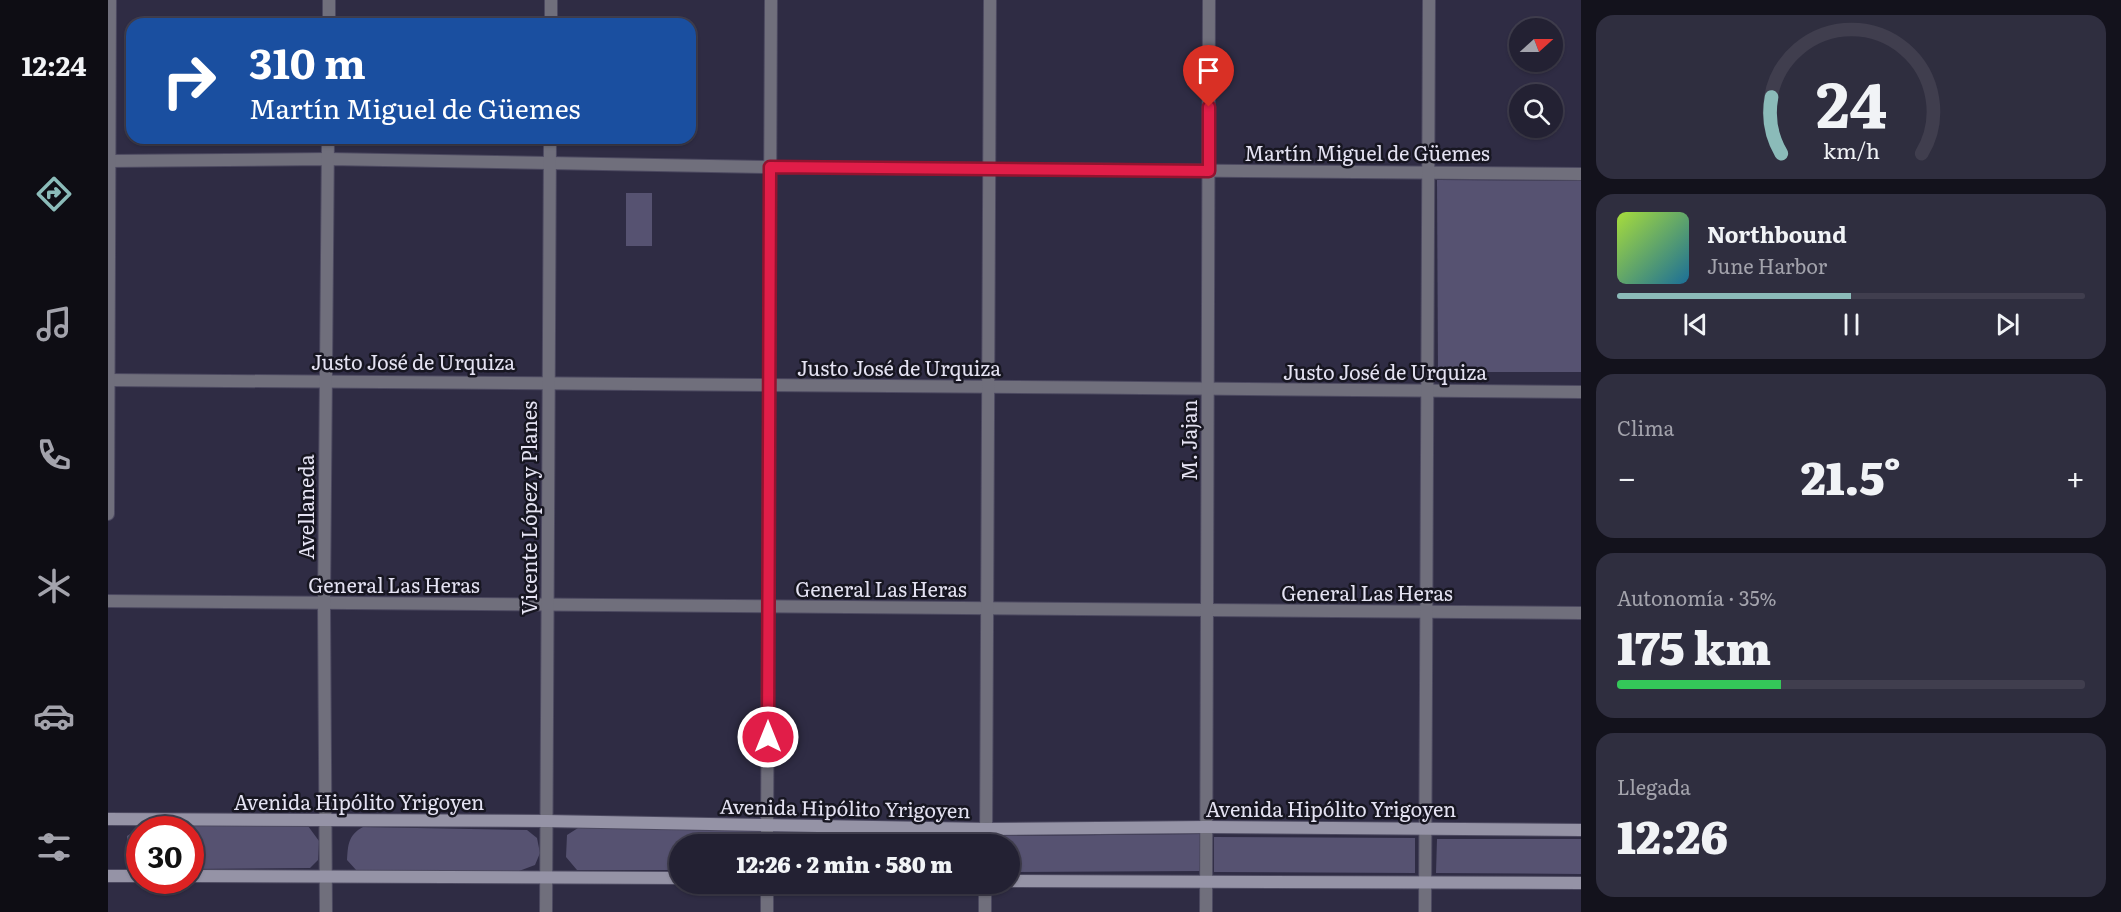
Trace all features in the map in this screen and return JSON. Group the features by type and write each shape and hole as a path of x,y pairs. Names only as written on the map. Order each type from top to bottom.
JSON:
{"main road":[{"name":"Avenida Hipólito Yrigoyen","path":"108,819 546,821 986,829 1206,827 1581,830"},
{"path":"108,876 126,876"},
{"path":"204,876 669,878"},
{"path":"1020,880 1581,883"}],"street":[{"path":"108,514 110,0"},
{"path":"329,0 329,18"},
{"path":"551,0 551,18"},
{"path":"768,834 771,0"},
{"path":"986,834 990,0"},
{"name":"M. Jajan","path":"1206,912 1209,0"},
{"path":"1425,912 1429,0"},
{"name":"Avellaneda","path":"326,912 324,604 328,144"},
{"name":"Vicente López y Planes","path":"546,912 550,144"},
{"name":"Martín Miguel de Güemes","path":"109,161 328,159 770,167 1581,174"},
{"name":"Justo José de Urquiza","path":"108,380 548,381 769,386 1581,392"},
{"name":"General Las Heras","path":"108,601 324,604 547,602 1581,613"},
{"path":"767,894 767,912"},
{"path":"985,912 986,894"}],"shaded area":[{"path":"1437,180 1581,181 1581,372 1438,372"},
{"path":"626,193 652,193 652,246 626,246"},
{"path":"204,826 308,826 319,841 318,860 310,868 204,869"},
{"path":"363,827 527,830 537,838 540,853 535,865 519,871 357,871 347,860 348,850 354,833"},
{"path":"578,828 763,831 763,834 669,834 669,870 577,870 566,857 567,835"},
{"path":"777,833 844,834 777,834"},
{"path":"1202,834 1202,871 1020,872 1020,836"},
{"path":"1214,837 1415,838 1415,873 1214,872"},
{"path":"1437,839 1581,839 1581,874 1436,873"}],"route":[{"path":"768,737 770,167 1209,171 1209,107"}]}
